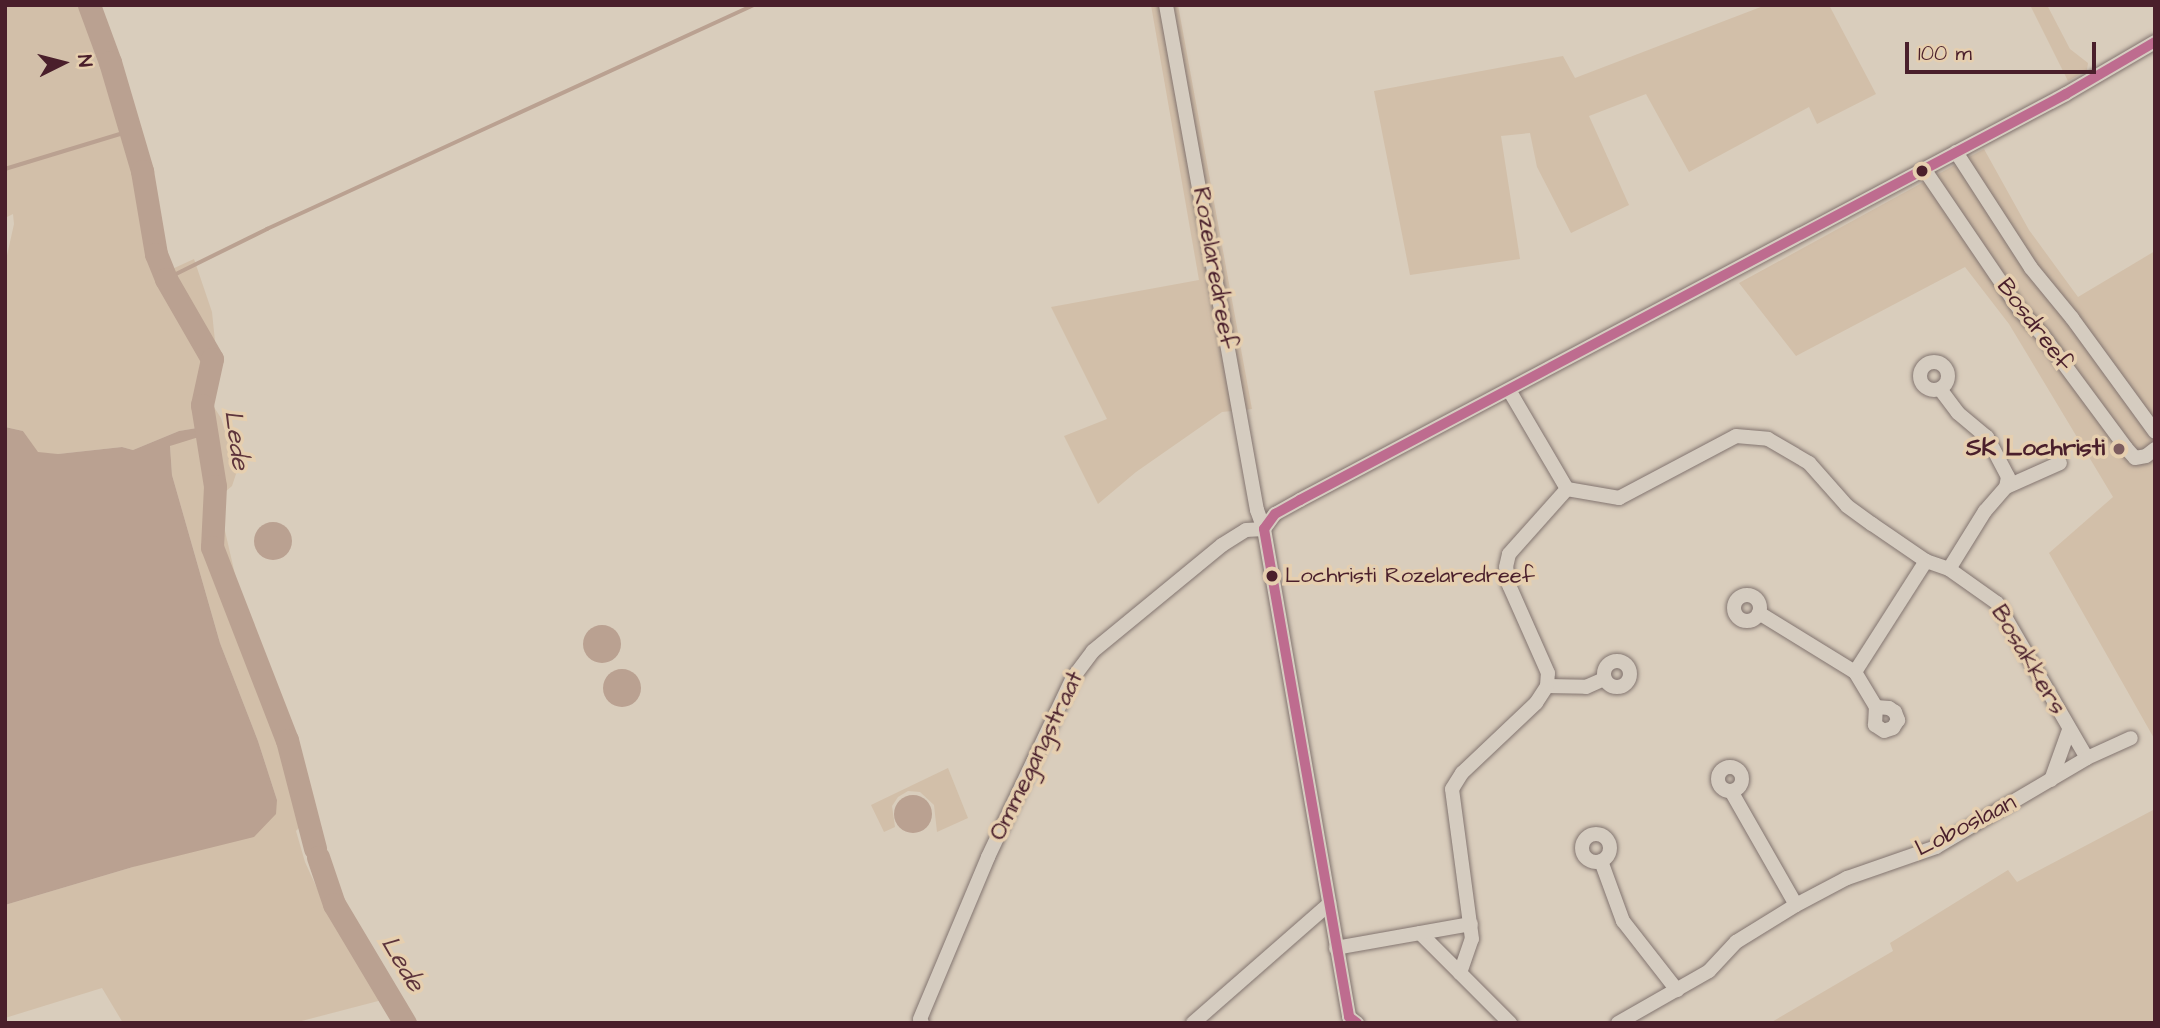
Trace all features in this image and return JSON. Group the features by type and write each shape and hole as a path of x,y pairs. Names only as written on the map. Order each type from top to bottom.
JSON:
{"street":[{"name":"Rozelaredreef","path":"1166,5 1257,510 1264,529 1350,1021"},
{"path":"1264,529 1275,514 2066,94 2155,42"},
{"name":"Bosdreef","path":"1956,152 2031,268 2072,318 2155,432"},
{"name":"Bosdreef","path":"1924,169 2020,310 2044,337 2126,448 2135,458 2146,456 2155,449"},
{"path":"1940,389 1958,413 1978,428 1996,449 2006,469 2007,487"},
{"path":"1460,972 1472,939 1452,789 1462,772 1536,703 1547,686 1548,673 1509,585 1506,567 1509,554 1567,489 1509,390"},
{"name":"Bosakkers","path":"1567,489 1619,498 1736,436 1768,439 1809,463 1847,506 1926,561 1949,569 1997,603 2087,758"},
{"path":"1949,569 1985,510 2007,487 2060,463"},
{"name":"Ommegangstraat","path":"922,1023 920,1019 988,857 1072,679 1093,651 1222,545 1246,530 1264,529"},
{"path":"1855,672 1926,561"},
{"path":"1759,613 1855,672 1876,706"},
{"path":"1547,686 1586,687 1604,679"},
{"name":"Bosakkers","path":"2051,780 2069,730"},
{"name":"Loboslaan","path":"1618,1023 1709,971 1737,942 1796,905 1847,877 1936,847 2087,758 2131,738"},
{"path":"1731,791 1796,905"},
{"path":"1601,861 1623,921 1677,990"},
{"path":"1193,1023 1329,904"},
{"path":"1336,948 1471,924"},
{"path":"1420,933 1510,1023"}],"shaded area":[{"path":"5,5 82,5 111,88 150,229 161,231 170,270 194,259 212,312 219,380 212,404 221,418 237,471 232,486 218,498 219,505 237,583 291,728 312,814 296,831 305,862 331,919 382,1000 294,1023 123,1023 102,988 5,1018 5,905 133,867 277,800 258,741 220,643 172,475 170,446 197,428 179,431 133,450 122,447 58,454 38,453 23,431 5,427 6,260 14,224 13,214 5,218"},
{"path":"1151,5 1178,5 1252,409 1222,412 1136,472 1098,504 1064,436 1107,419 1051,307 1199,280"},
{"path":"1766,5 1829,5 1876,94 1817,124 1809,107 1689,172 1646,94 1589,116 1629,205 1571,233 1537,167 1530,133 1501,136 1520,259 1410,275 1374,91 1563,56 1575,78"},
{"path":"2030,5 2047,5 2070,49 2088,63 2087,70 2068,81"},
{"name":"SK Lochristi","path":"1984,149 2029,230 2078,297 2155,251 2155,740 2049,553 2113,497 2009,324 1965,267 1796,356 1739,283"},
{"path":"5,427 23,431 38,452 58,454 122,447 133,450 179,431 197,428 202,436 170,446 172,475 220,643 258,741 277,800 276,814 254,837 133,867 5,905"},
{"path":"273,522 287,527 292,541 287,555 273,560 259,555 254,541 259,527"},
{"path":"602,625 616,630 621,644 616,658 602,663 588,658 583,644 588,630"},
{"path":"622,669 636,674 641,688 636,702 622,707 608,702 603,688 608,674"},
{"path":"948,768 968,818 937,832 934,805 920,792 908,791 898,797 892,806 895,827 884,832 871,805"},
{"path":"913,795 926,801 932,814 926,827 913,833 900,827 894,814 900,801"},
{"path":"2155,809 2155,1023 1770,1023 1893,951 1890,943 2008,870 2017,882"}],"waterway":[{"name":"Lede","path":"89,5 110,62 142,171 156,254 166,279 212,359 202,405 215,486 212,547 287,740 315,848"},
{"path":"166,279 267,229 754,5"},
{"path":"5,169 130,131"},
{"path":"196,433 206,430"},
{"name":"Lede","path":"318,857 334,904 405,1023"}],"transit line":[{"path":"1264,529 1275,514 1300,500 2066,94 2155,42"},
{"path":"1264,529 1349,1017 1357,1023"}],"place":[{"name":"SK Lochristi","path":"2119,449"},
{"name":"Lochristi Rozelaredreef","path":"1272,576"}]}
